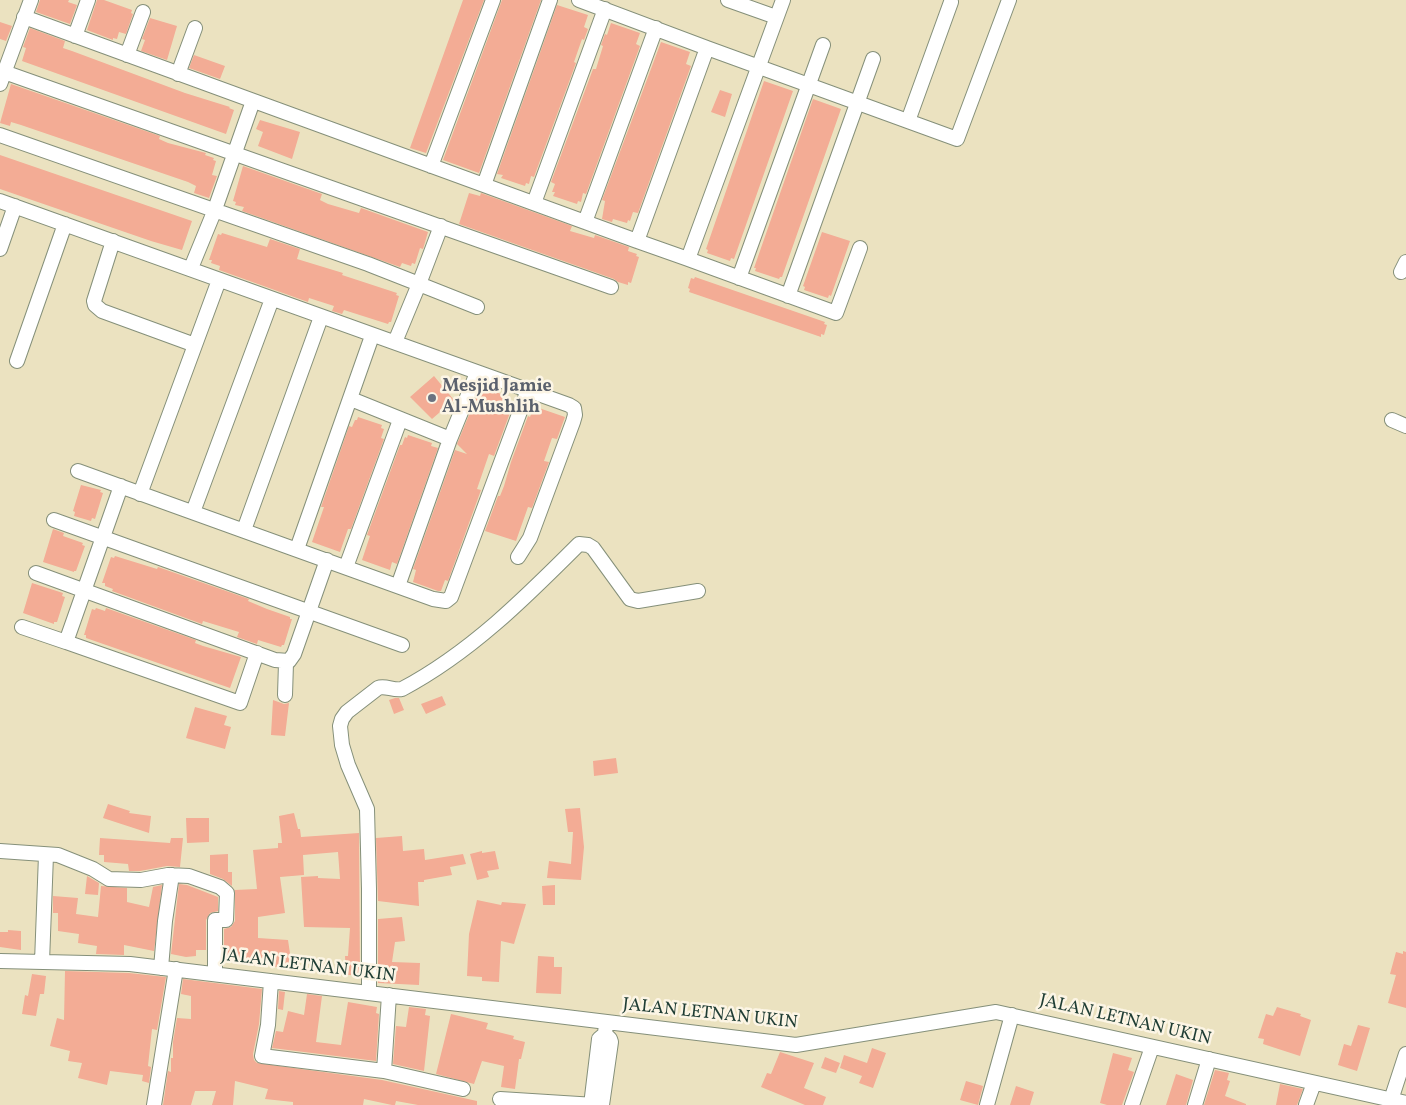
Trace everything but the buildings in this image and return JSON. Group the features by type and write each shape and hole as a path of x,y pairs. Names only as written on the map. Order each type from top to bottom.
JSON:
{"street":[{"path":"30,0 2,78 234,154 611,288"},
{"path":"75,36 88,0"},
{"path":"431,166 493,0"},
{"path":"484,185 550,0"},
{"path":"579,0 957,140 1009,0"},
{"path":"728,0 776,17"},
{"path":"688,259 783,0"},
{"path":"908,121 952,2"},
{"path":"534,203 605,10"},
{"path":"127,55 143,12"},
{"path":"24,18 836,313 860,248"},
{"path":"178,74 195,28"},
{"path":"586,222 656,28"},
{"path":"739,278 823,45"},
{"path":"637,241 708,48"},
{"path":"788,296 873,59"},
{"path":"192,268 253,101"},
{"path":"0,135 214,212 368,264 477,307"},
{"path":"0,201 192,268 219,280 574,408 575,415 530,538 518,557"},
{"path":"0,249 15,206"},
{"path":"17,361 65,224"},
{"path":"395,342 441,226"},
{"path":"113,241 94,302 95,305 102,311 195,345"},
{"path":"140,494 219,280"},
{"path":"193,512 272,299"},
{"path":"244,530 321,317"},
{"path":"297,549 372,336"},
{"path":"398,586 450,439 477,373"},
{"path":"78,471 446,602 451,597 528,390"},
{"path":"351,399 450,439"},
{"path":"346,567 400,420"},
{"path":"1392,420 1406,426"},
{"path":"66,642 121,486"},
{"path":"54,520 402,645"},
{"path":"369,993 367,809 342,745 340,726 346,712 380,686 398,690 429,675 469,646 523,600 579,544 588,545 593,548 630,600 638,601 698,591"},
{"path":"285,695 286,663 294,654 326,560"},
{"path":"36,573 275,660 289,661"},
{"path":"22,627 240,703 257,653"},
{"path":"0,851 58,855 78,862 109,879 141,880 172,875 190,876 220,887 226,893 226,920 215,920 214,974"},
{"path":"42,962 46,855"},
{"path":"161,968 166,912 172,875"},
{"name":"JALAN LETNAN UKIN","path":"0,961 130,964 390,995 606,1028 796,1045 996,1012 1314,1083 1355,1098 1391,1100 1406,1103"},
{"path":"154,1105 176,969"},
{"path":"271,981 268,1026 262,1056 384,1071 463,1089"},
{"path":"384,1071 390,995"},
{"path":"987,1105 1012,1015"},
{"path":"500,1100 593,1105 598,1039 606,1028"},
{"path":"602,1105 611,1042 606,1028"},
{"path":"1132,1105 1152,1046"},
{"path":"1391,1100 1406,1054"},
{"path":"1195,1105 1209,1059"},
{"path":"1306,1105 1314,1083"}],"place":[{"name":"Mesjid Jamie Al-Mushlih","path":"432,398"}]}
